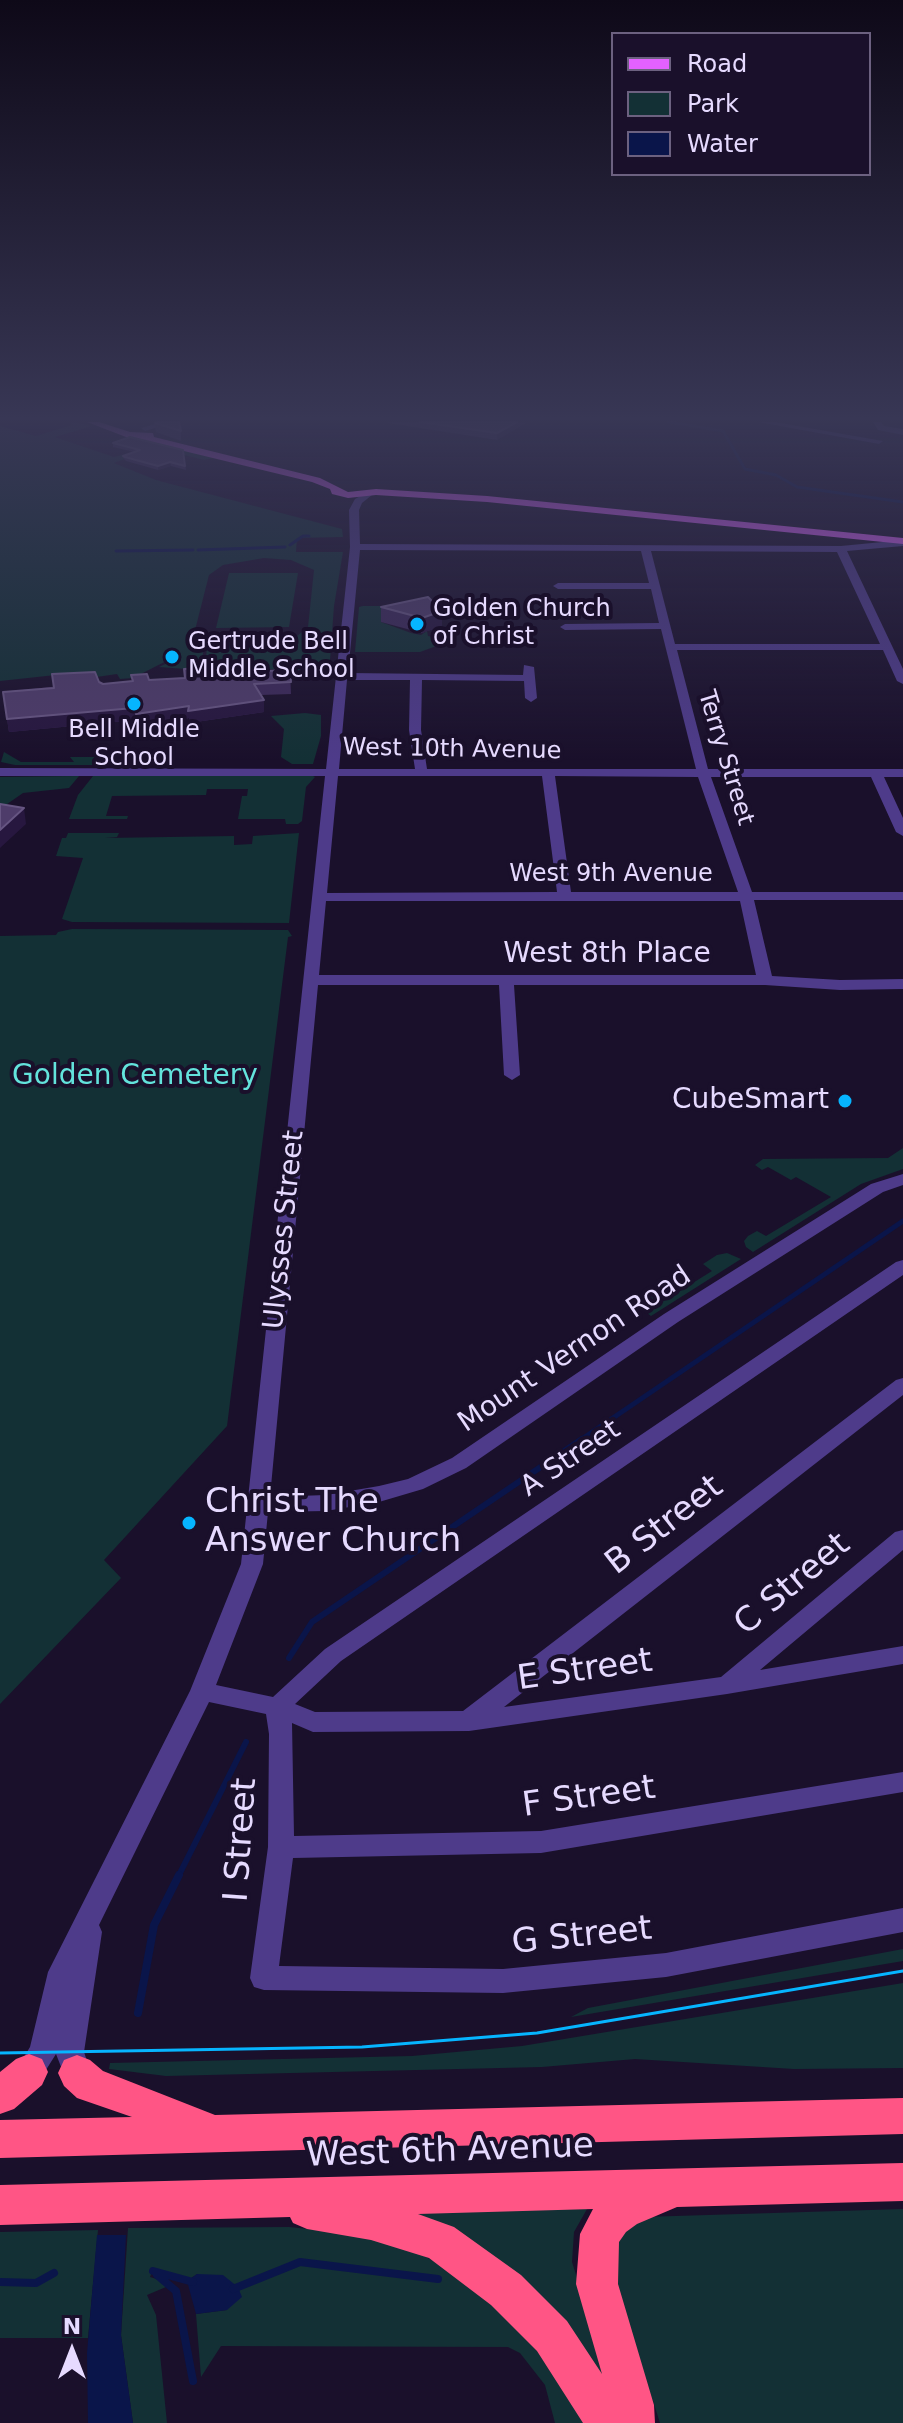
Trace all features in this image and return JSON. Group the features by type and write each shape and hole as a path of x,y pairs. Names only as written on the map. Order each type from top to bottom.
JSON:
{"highway":[{"path":"0,2096 29,2072"},
{"path":"77,2073 91,2085 131,2098 212,2133"},
{"name":"West 6th Avenue","path":"0,2139 897,2115"},
{"name":"West 6th Avenue","path":"0,2205 903,2182"},
{"path":"633,2423 632,2405 597,2284 600,2234 625,2208 693,2186"},
{"path":"253,2199 371,2220 440,2241 506,2290 552,2336 608,2423"}],"main road":[{"path":"835,535 903,542"}],"street":[{"name":"Ulysses Street","path":"29,2072 43,2052 62,1972 92,1918 202,1691 252,1564 331,771 346,677 355,535"},
{"path":"355,547 841,549 890,547 903,542"},
{"name":"Terry Street","path":"645,547 703,773 746,896 765,980"},
{"path":"841,549 903,681"},
{"path":"558,586 655,586"},
{"path":"565,627 666,626"},
{"path":"671,647 886,647"},
{"path":"346,677 416,678 528,672 531,698"},
{"path":"416,678 415,730 422,774"},
{"name":"West 10th Avenue","path":"0,772 903,773"},
{"path":"548,773 565,897"},
{"path":"876,773 903,832"},
{"name":"West 9th Avenue","path":"318,897 903,896"},
{"name":"West 8th Place","path":"310,980 765,980 840,985 903,984"},
{"path":"506,981 512,1075"},
{"name":"Mount Vernon Road","path":"257,1505 326,1503 379,1494 415,1484 459,1463 671,1318 877,1188 903,1179"},
{"name":"A Street","path":"277,1707 333,1655 903,1266"},
{"name":"B Street","path":"469,1721 903,1385"},
{"name":"C Street","path":"727,1685 903,1538"},
{"name":"E Street","path":"202,1691 277,1707 313,1722 469,1721 727,1685 903,1655"},
{"name":"I Street","path":"264,1978 281,1847 281,1734 277,1707"},
{"name":"F Street","path":"281,1847 541,1842 903,1782"},
{"name":"Ulysses Street","path":"77,2073 70,2052 92,1918"},
{"name":"G Street","path":"264,1978 503,1981 666,1965 903,1920"}],"green space":[{"path":"0,535 343,535 297,538 296,552 343,552 334,606 329,674 293,669 204,670 207,649 217,646 211,643 211,639 243,644 271,643 297,636 308,627 314,570 291,560 264,558 223,565 209,575 191,646 204,648 200,670 159,667 180,657 180,654 133,678 120,679 117,674 83,679 74,673 0,681"},
{"path":"229,573 298,573 289,627 216,628"},
{"path":"408,606 381,622 421,635 427,631 428,636 439,638 439,645 420,652 355,652 359,607"},
{"path":"321,715 321,736 313,764 292,764 281,757 284,729 271,716"},
{"path":"4,752 21,762 74,762 70,757 115,757 116,762 139,762 138,757 147,761 134,765 15,765 1,762"},
{"path":"79,776 69,788 23,793 0,809 0,777"},
{"path":"93,776 315,777 306,787 302,821 298,824 286,824 285,819 238,819 242,796 247,796 248,789 207,789 206,795 112,796 106,816 128,816 127,819 69,819 78,795"},
{"path":"68,833 119,833 117,837 105,838 234,836 234,845 252,844 253,836 299,833 289,923 72,922 62,919 83,858 56,856 62,838 66,838"},
{"name":"Golden Cemetery","path":"72,929 288,930 292,936 288,937 227,1426 104,1560 121,1578 0,1704 0,936 56,935"},
{"path":"903,1148 903,1169 861,1184 753,1252 746,1247 744,1241 748,1236 757,1231 766,1236 831,1197 796,1177 791,1180 768,1167 762,1170 755,1165 763,1159 888,1158"},
{"path":"727,1253 741,1259 651,1316 642,1309 644,1300 654,1295 664,1301 712,1271 703,1264"},
{"path":"903,1949 903,1961 571,2017 588,2008"},
{"path":"903,1983 903,2068 794,2069 635,2059 542,2067 166,2076 109,2069 110,2063 412,2056 522,2046"},
{"path":"591,2202 574,2232 572,2262 615,2400 415,2214"},
{"path":"903,2209 903,2423 660,2423 653,2401 641,2381 613,2287 617,2237 643,2217"},
{"path":"289,2227 367,2235 408,2248 460,2274 512,2314 589,2423 555,2423 545,2385 520,2353 508,2347 221,2346 201,2377 196,2314 227,2310 197,2274 190,2279 154,2268 150,2277 173,2284 147,2295 156,2315 167,2423 133,2423 121,2335 128,2228"},
{"path":"98,2230 88,2338 0,2338 0,2232"}],"water":[{"path":"97,2235 126,2235 121,2335 133,2423 88,2423 87,2353"},
{"path":"197,2274 223,2275 238,2287 242,2297 227,2310 196,2314 187,2281"}],"building":[{"path":"428,597 442,611 422,618 381,607"},
{"name":"Bell Middle School","path":"266,665 266,671 290,670 291,682 254,684 264,700 188,711 189,706 136,714 134,708 7,719 3,692 54,688 52,674 95,672 103,684 133,681 131,675 147,674 149,680 185,678 184,669"},
{"path":"0,804 24,808 0,830"}],"waterway":[{"path":"290,545 303,536 309,536"},
{"path":"198,550 285,547"},
{"path":"116,551 193,550"},
{"path":"579,1441 903,1221"},
{"path":"289,1658 312,1622 582,1439"},
{"path":"178,1877 246,1742"},
{"path":"138,2013 154,1925 178,1877"},
{"path":"233,2289 300,2262 438,2279"},
{"path":"153,2271 193,2282"},
{"path":"0,2282 36,2283 54,2273"},
{"path":"157,2275 176,2291 193,2381"}],"tram line":[{"path":"0,2053 362,2047 537,2033 903,1971"}],"place":[{"name":"Golden Church of Christ","path":"417,624"},
{"name":"Gertrude Bell Middle School","path":"172,657"},
{"name":"Bell Middle School","path":"134,704"},
{"name":"CubeSmart","path":"845,1101"},
{"name":"Christ The Answer Church","path":"189,1523"}]}
